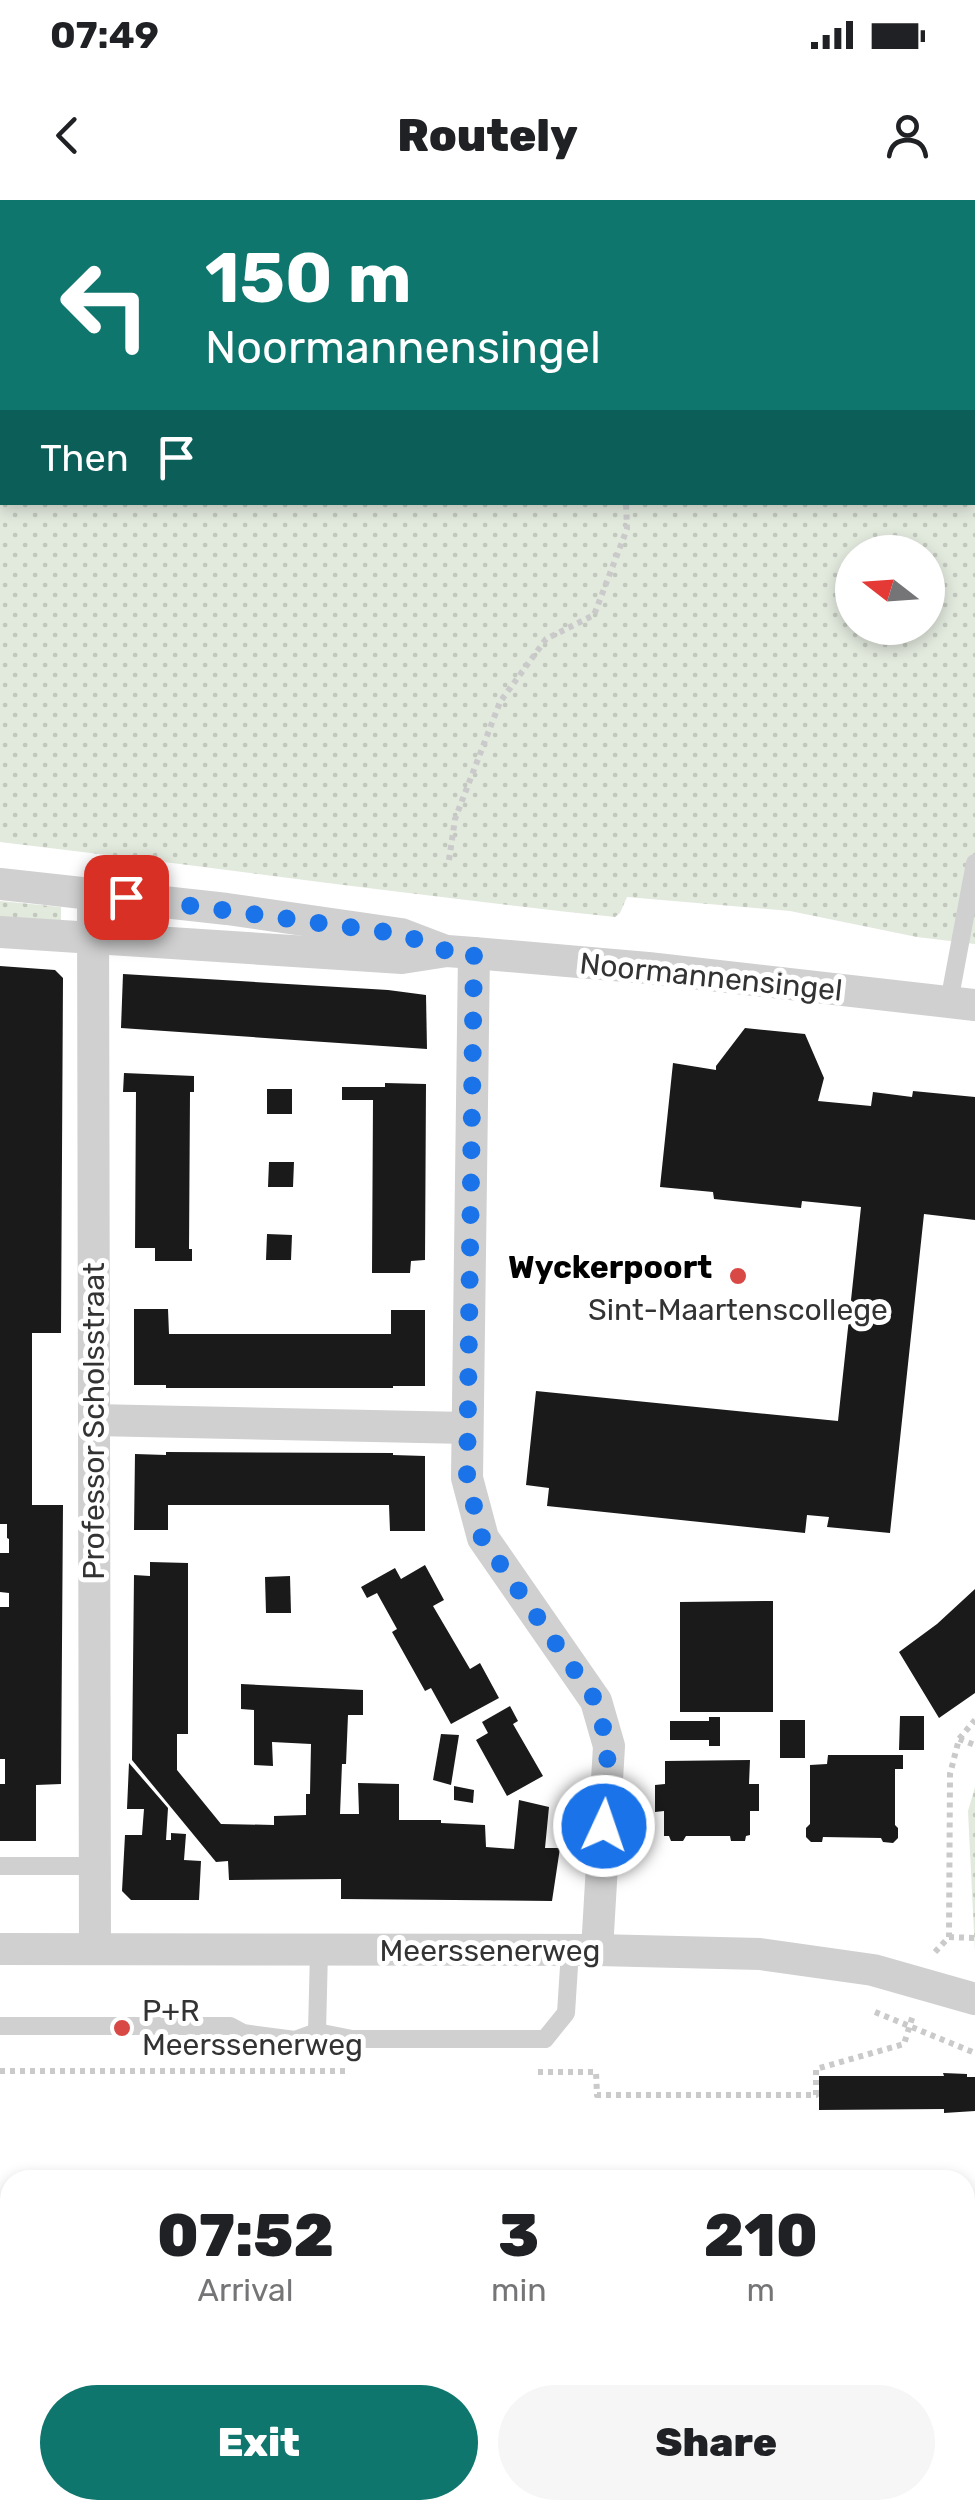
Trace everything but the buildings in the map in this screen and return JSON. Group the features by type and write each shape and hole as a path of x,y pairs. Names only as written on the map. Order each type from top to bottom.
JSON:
{"street":[{"name":"Noormannensingel","path":"0,884 228,909 401,934 461,952"},
{"name":"Professor Scholsstraat","path":"93,893 95,1948"},
{"name":"Noormannensingel","path":"0,932 402,958 461,952 648,968 962,1003"},
{"path":"461,952 467,1478 482,1538 596,1701 608,1746 584,1951"},
{"path":"94,1420 467,1428"},
{"name":"Meerssenerweg","path":"0,1949 760,1954 873,1970 975,1999"}],"lane":[{"path":"962,1003 975,863"},
{"path":"0,1866 94,1866"},
{"path":"318,1951 318,2032"},
{"path":"0,2026 230,2026 244,2033 296,2040 318,2032 352,2038 545,2039 566,2013 584,1951"}],"path":[{"path":"449,860 455,818 500,702 546,639 594,616 626,529 626,505"},
{"path":"934,1953 949,1937 950,1774 959,1739 975,1720"},
{"path":"959,1739 975,1745"},
{"path":"949,1937 975,1938"},
{"path":"596,2072 597,2095 816,2095 816,2069 904,2044"}],"green space":[{"path":"0,505 975,505 975,944 917,937 790,911 627,897 615,917 0,842"},
{"path":"0,901 61,907 61,926 0,922"},
{"path":"975,1787 975,1952 968,1811"}],"place":[{"name":"Sint-Maartenscollege","path":"738,1276"},
{"name":"P+R Meerssenerweg","path":"122,2028"}],"district":[{"name":"Wyckerpoort","path":"610,1267"}],"route":[{"path":"126,897 401,934 447,951 474,953 467,1478 482,1538 596,1701 608,1746 604,1826"}]}
